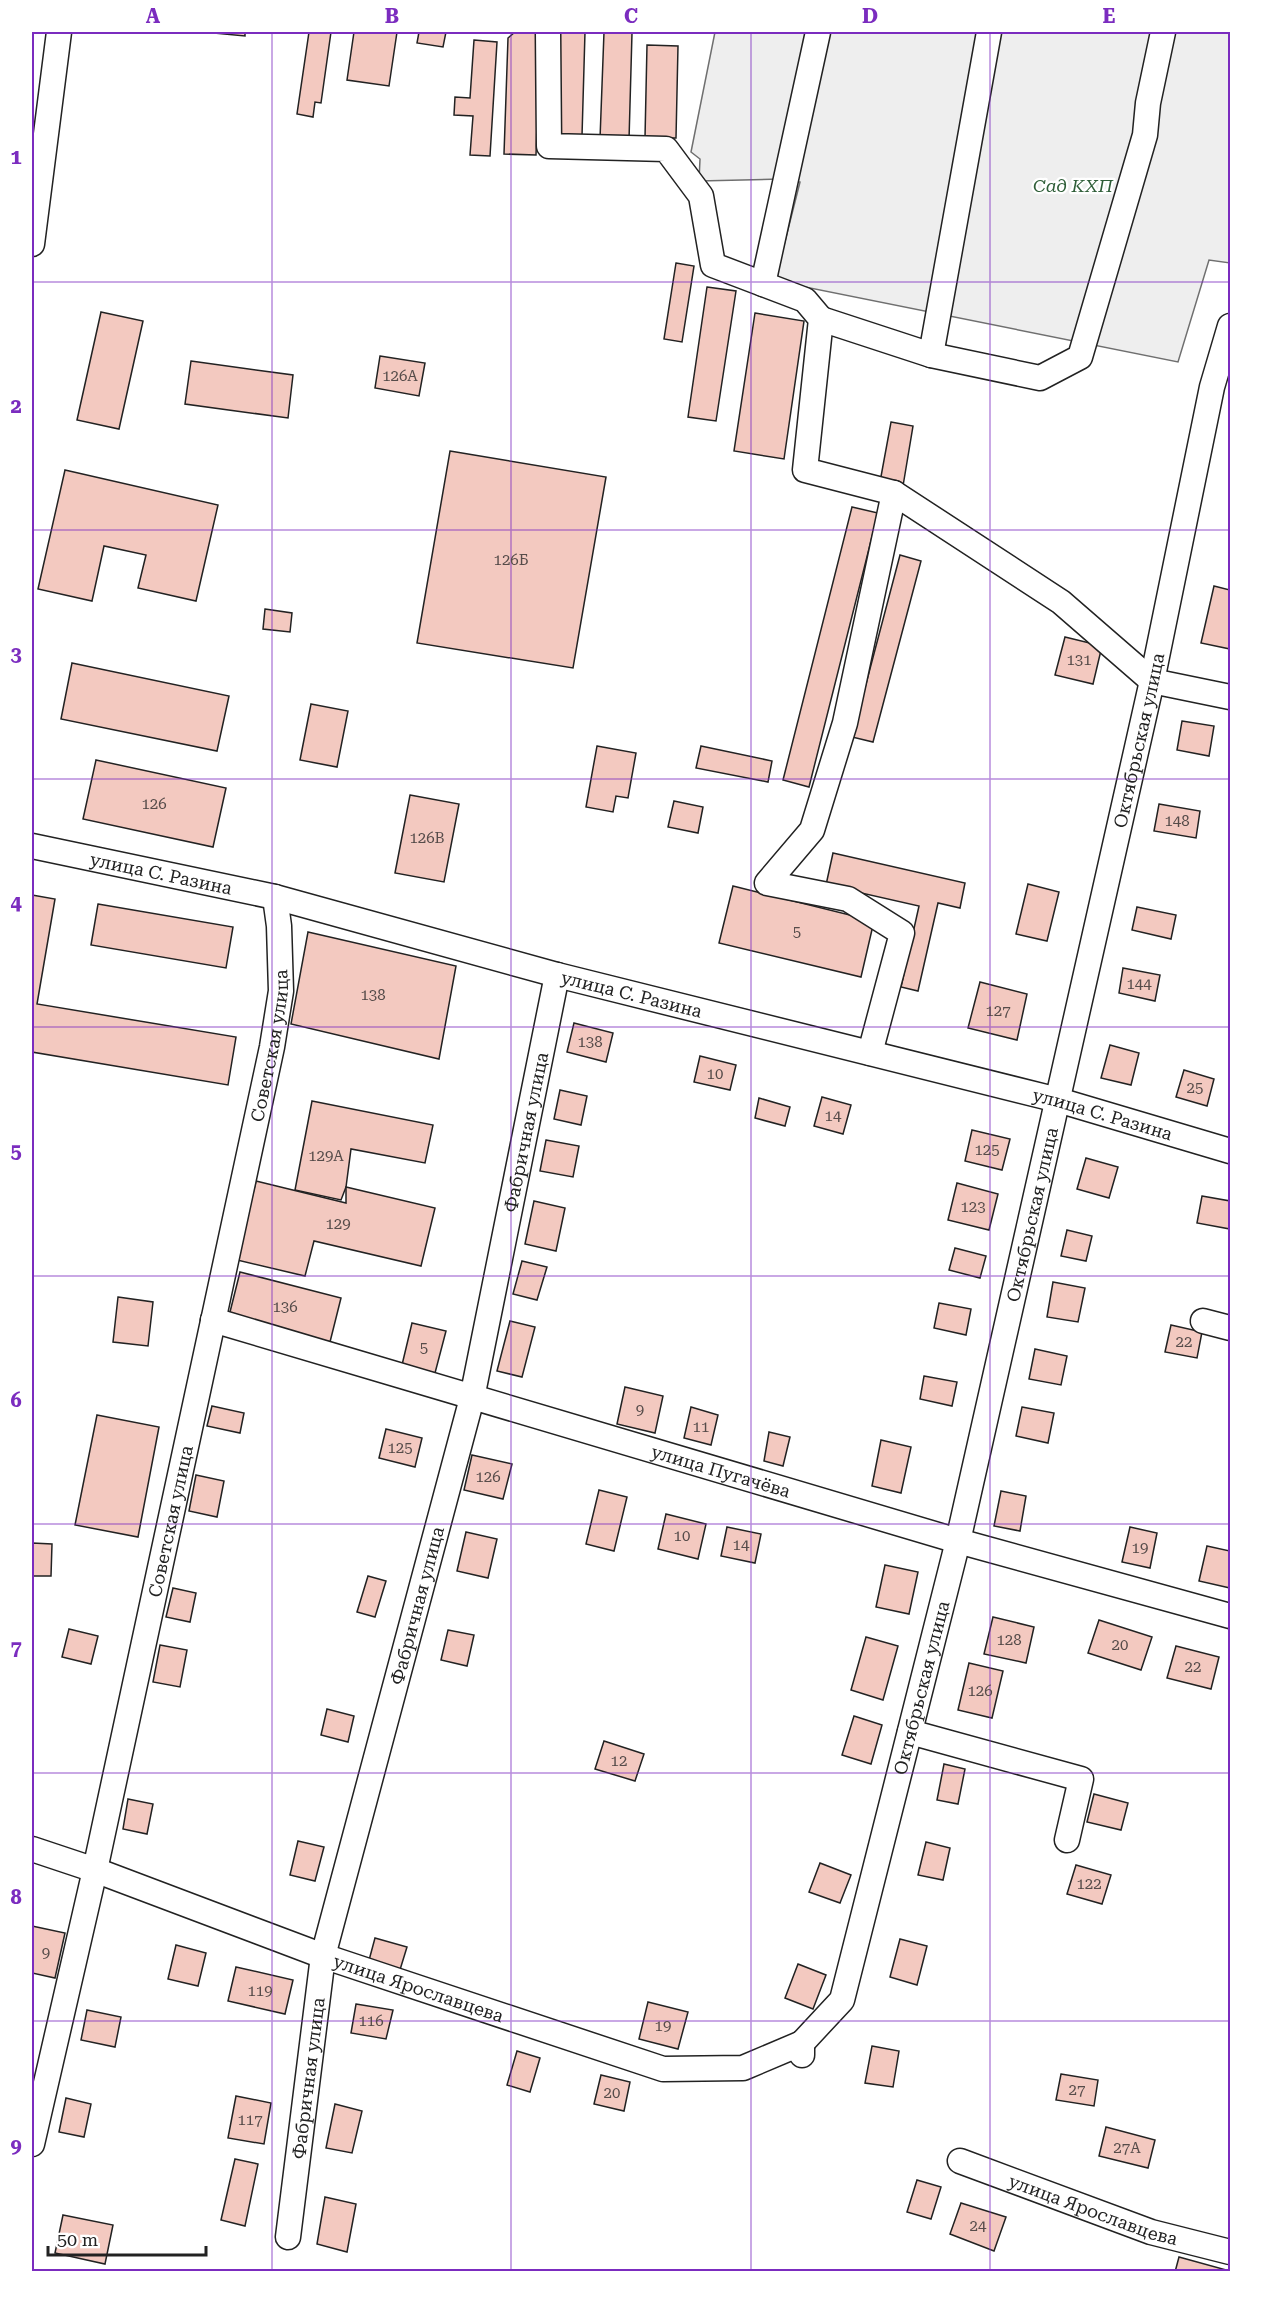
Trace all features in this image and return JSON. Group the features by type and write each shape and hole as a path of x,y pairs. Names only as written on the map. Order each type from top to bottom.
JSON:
{"street":[{"path":"32,244 58,32"},
{"path":"548,32 549,146 666,149 700,196 712,265 805,300 821,319 931,355 1040,378 1080,357 1145,135 1148,103 1163,32"},
{"path":"763,284 818,32"},
{"path":"931,355 989,32"},
{"path":"821,319 805,470 894,493 1061,602 1152,681 1230,697"},
{"name":"Октябрьская улица","path":"802,2049 843,2000 958,1541 1152,681 1212,387 1230,326"},
{"path":"870,1053 902,933 848,899 767,883 812,830 845,723 894,493"},
{"name":"улица С. Разина","path":"32,846 274,897 557,975 1058,1100 1230,1151"},
{"name":"Советская улица","path":"32,2144 95,1870 272,1047 281,991 279,926 274,897"},
{"name":"Фабричная улица","path":"288,2237 323,1956 472,1398 557,975"},
{"name":"улица Пугачёва","path":"213,1320 958,1541 1230,1616"},
{"path":"1203,1321 1230,1328"},
{"path":"910,1732 1081,1779 1067,1840"},
{"name":"улица Ярославцева","path":"32,1849 95,1870 323,1956 663,2069 743,2068 802,2049"},
{"name":"улица Ярославцева","path":"960,2161 1151,2232 1230,2252"}],"green space":[{"name":"Сад КХП","path":"715,32 1230,32 1230,263 1209,260 1178,362 775,281 800,182 781,179 699,181 700,159 691,152"}],"building":[{"path":"203,32 245,32 245,36"},
{"path":"309,32 331,32 321,103 315,102 313,117 297,114"},
{"path":"354,32 397,32 389,86 347,80"},
{"path":"419,32 446,32 443,47 417,43"},
{"path":"515,32 540,32 536,155 504,154 508,38"},
{"path":"560,32 585,32 582,136 556,135"},
{"path":"604,32 632,33 629,140 600,139"},
{"path":"474,40 497,42 490,156 470,155 473,116 454,115 455,97 470,98"},
{"path":"647,45 678,46 676,138 645,138"},
{"path":"676,263 694,266 682,342 664,339"},
{"path":"707,287 736,291 716,421 688,417"},
{"path":"101,312 143,321 119,429 77,420"},
{"path":"755,313 804,321 784,459 734,451"},
{"path":"380,356 425,363 419,396 375,388"},
{"path":"191,361 293,375 288,418 185,404"},
{"path":"891,422 913,426 903,486 880,482"},
{"path":"450,451 606,477 573,668 417,643"},
{"path":"65,470 218,505 196,601 138,588 146,555 104,546 92,601 38,589"},
{"path":"852,507 878,513 809,787 783,780"},
{"path":"900,555 921,561 873,742 852,737"},
{"path":"1214,586 1230,590 1230,649 1201,643"},
{"path":"265,609 292,613 290,632 263,629"},
{"path":"1065,637 1102,646 1093,684 1055,675"},
{"path":"72,663 229,696 217,751 61,719"},
{"path":"311,704 348,711 337,767 300,760"},
{"path":"1182,721 1214,726 1209,756 1177,750"},
{"path":"597,746 636,753 628,798 616,796 613,812 586,807"},
{"path":"701,746 772,761 768,782 696,768"},
{"path":"96,760 226,788 213,847 83,819"},
{"path":"410,795 459,804 444,882 395,873"},
{"path":"674,801 703,807 698,833 668,827"},
{"path":"1159,804 1200,811 1196,838 1154,831"},
{"path":"833,853 965,883 960,908 938,903 918,991 901,987 919,906 826,885"},
{"path":"1028,884 1059,892 1047,941 1016,934"},
{"path":"733,886 874,921 861,977 719,943"},
{"path":"32,895 55,899 37,1004 236,1037 228,1085 32,1052"},
{"path":"98,904 233,927 226,968 91,945"},
{"path":"1137,907 1176,915 1171,939 1132,930"},
{"path":"308,932 456,966 439,1059 291,1024"},
{"path":"1123,968 1160,975 1155,1001 1119,993"},
{"path":"980,982 1027,994 1017,1040 968,1028"},
{"path":"574,1023 613,1033 606,1062 567,1052"},
{"path":"1110,1045 1139,1053 1131,1085 1101,1078"},
{"path":"700,1056 736,1065 730,1090 694,1082"},
{"path":"1184,1070 1214,1079 1207,1106 1176,1097"},
{"path":"560,1090 587,1096 581,1125 554,1119"},
{"path":"822,1097 851,1105 843,1134 814,1126"},
{"path":"759,1098 790,1107 785,1126 755,1118"},
{"path":"312,1101 433,1125 425,1163 351,1149 346,1187 341,1200 295,1190"},
{"path":"972,1130 1010,1139 1002,1170 965,1161"},
{"path":"546,1140 579,1146 573,1177 540,1171"},
{"path":"1086,1158 1118,1167 1109,1198 1077,1189"},
{"path":"256,1181 346,1203 346,1187 435,1208 421,1266 314,1241 305,1276 237,1260"},
{"path":"957,1183 998,1194 989,1230 948,1220"},
{"path":"1202,1196 1230,1201 1230,1229 1197,1223"},
{"path":"534,1201 565,1208 556,1251 525,1244"},
{"path":"1067,1230 1092,1236 1086,1261 1061,1256"},
{"path":"955,1248 986,1256 980,1278 949,1270"},
{"path":"522,1261 547,1267 537,1300 513,1294"},
{"path":"240,1272 341,1298 330,1342 229,1316"},
{"path":"1053,1282 1085,1288 1078,1322 1047,1317"},
{"path":"118,1297 153,1302 148,1346 113,1342"},
{"path":"939,1303 971,1309 966,1335 934,1328"},
{"path":"510,1321 535,1327 522,1377 497,1371"},
{"path":"412,1323 446,1331 435,1373 402,1365"},
{"path":"1171,1325 1202,1332 1197,1358 1165,1352"},
{"path":"1035,1349 1067,1356 1061,1385 1029,1379"},
{"path":"924,1376 957,1382 952,1406 920,1399"},
{"path":"625,1387 663,1396 655,1433 617,1424"},
{"path":"212,1406 244,1413 240,1433 207,1426"},
{"path":"691,1407 718,1415 711,1445 684,1438"},
{"path":"1022,1407 1054,1413 1048,1443 1016,1436"},
{"path":"97,1415 159,1427 138,1537 75,1525"},
{"path":"386,1429 422,1438 415,1467 379,1458"},
{"path":"769,1432 790,1437 783,1466 764,1461"},
{"path":"881,1440 911,1447 901,1493 872,1486"},
{"path":"472,1455 512,1464 503,1499 464,1490"},
{"path":"196,1475 224,1481 217,1517 189,1511"},
{"path":"599,1490 627,1497 614,1551 586,1544"},
{"path":"1001,1491 1026,1496 1020,1531 994,1526"},
{"path":"666,1514 706,1524 698,1559 658,1549"},
{"path":"727,1527 761,1534 755,1563 721,1556"},
{"path":"1130,1527 1157,1533 1150,1568 1122,1562"},
{"path":"466,1532 497,1539 488,1578 457,1571"},
{"path":"32,1543 52,1544 51,1576 32,1576"},
{"path":"1207,1546 1230,1551 1230,1588 1199,1581"},
{"path":"885,1565 918,1572 909,1614 876,1607"},
{"path":"368,1576 386,1581 375,1617 357,1612"},
{"path":"173,1588 196,1593 190,1622 166,1617"},
{"path":"993,1617 1034,1627 1026,1663 984,1654"},
{"path":"1099,1620 1152,1637 1141,1670 1088,1653"},
{"path":"69,1629 98,1636 91,1664 62,1657"},
{"path":"448,1630 474,1635 467,1666 441,1660"},
{"path":"866,1637 898,1646 883,1700 851,1690"},
{"path":"160,1645 187,1650 180,1687 153,1682"},
{"path":"1176,1646 1219,1657 1211,1689 1167,1678"},
{"path":"969,1663 1003,1671 992,1718 958,1710"},
{"path":"327,1709 354,1716 348,1742 321,1735"},
{"path":"854,1716 882,1725 871,1764 842,1755"},
{"path":"604,1741 644,1754 635,1781 595,1769"},
{"path":"944,1764 965,1769 958,1804 937,1800"},
{"path":"1094,1794 1128,1803 1121,1830 1087,1822"},
{"path":"128,1799 153,1804 147,1834 123,1829"},
{"path":"298,1841 324,1847 315,1881 290,1875"},
{"path":"926,1842 950,1848 943,1880 918,1875"},
{"path":"820,1863 851,1875 840,1903 809,1892"},
{"path":"1076,1865 1111,1875 1102,1904 1067,1894"},
{"path":"32,1926 65,1933 55,1978 32,1973"},
{"path":"375,1938 407,1947 399,1973 368,1964"},
{"path":"900,1939 927,1946 917,1985 890,1977"},
{"path":"176,1945 206,1953 198,1986 168,1979"},
{"path":"798,1964 826,1975 813,2009 785,1998"},
{"path":"236,1967 293,1980 285,2014 228,2001"},
{"path":"648,2002 688,2012 678,2049 639,2039"},
{"path":"356,2004 393,2010 386,2039 351,2033"},
{"path":"87,2010 121,2017 115,2047 81,2040"},
{"path":"872,2046 899,2051 893,2087 865,2083"},
{"path":"517,2051 540,2058 530,2092 507,2085"},
{"path":"1061,2074 1098,2080 1094,2106 1056,2100"},
{"path":"601,2075 630,2082 624,2111 594,2104"},
{"path":"236,2096 271,2103 264,2144 228,2138"},
{"path":"66,2098 91,2104 84,2137 59,2132"},
{"path":"335,2104 362,2111 352,2153 326,2148"},
{"path":"1106,2127 1155,2140 1148,2168 1099,2156"},
{"path":"235,2159 258,2164 245,2226 221,2220"},
{"path":"917,2180 941,2187 931,2219 907,2212"},
{"path":"325,2197 356,2204 347,2252 317,2244"},
{"path":"961,2203 1006,2217 994,2251 950,2234"},
{"path":"63,2215 113,2225 105,2264 55,2253"},
{"path":"1179,2257 1230,2271 1230,2272 1175,2272"}]}
